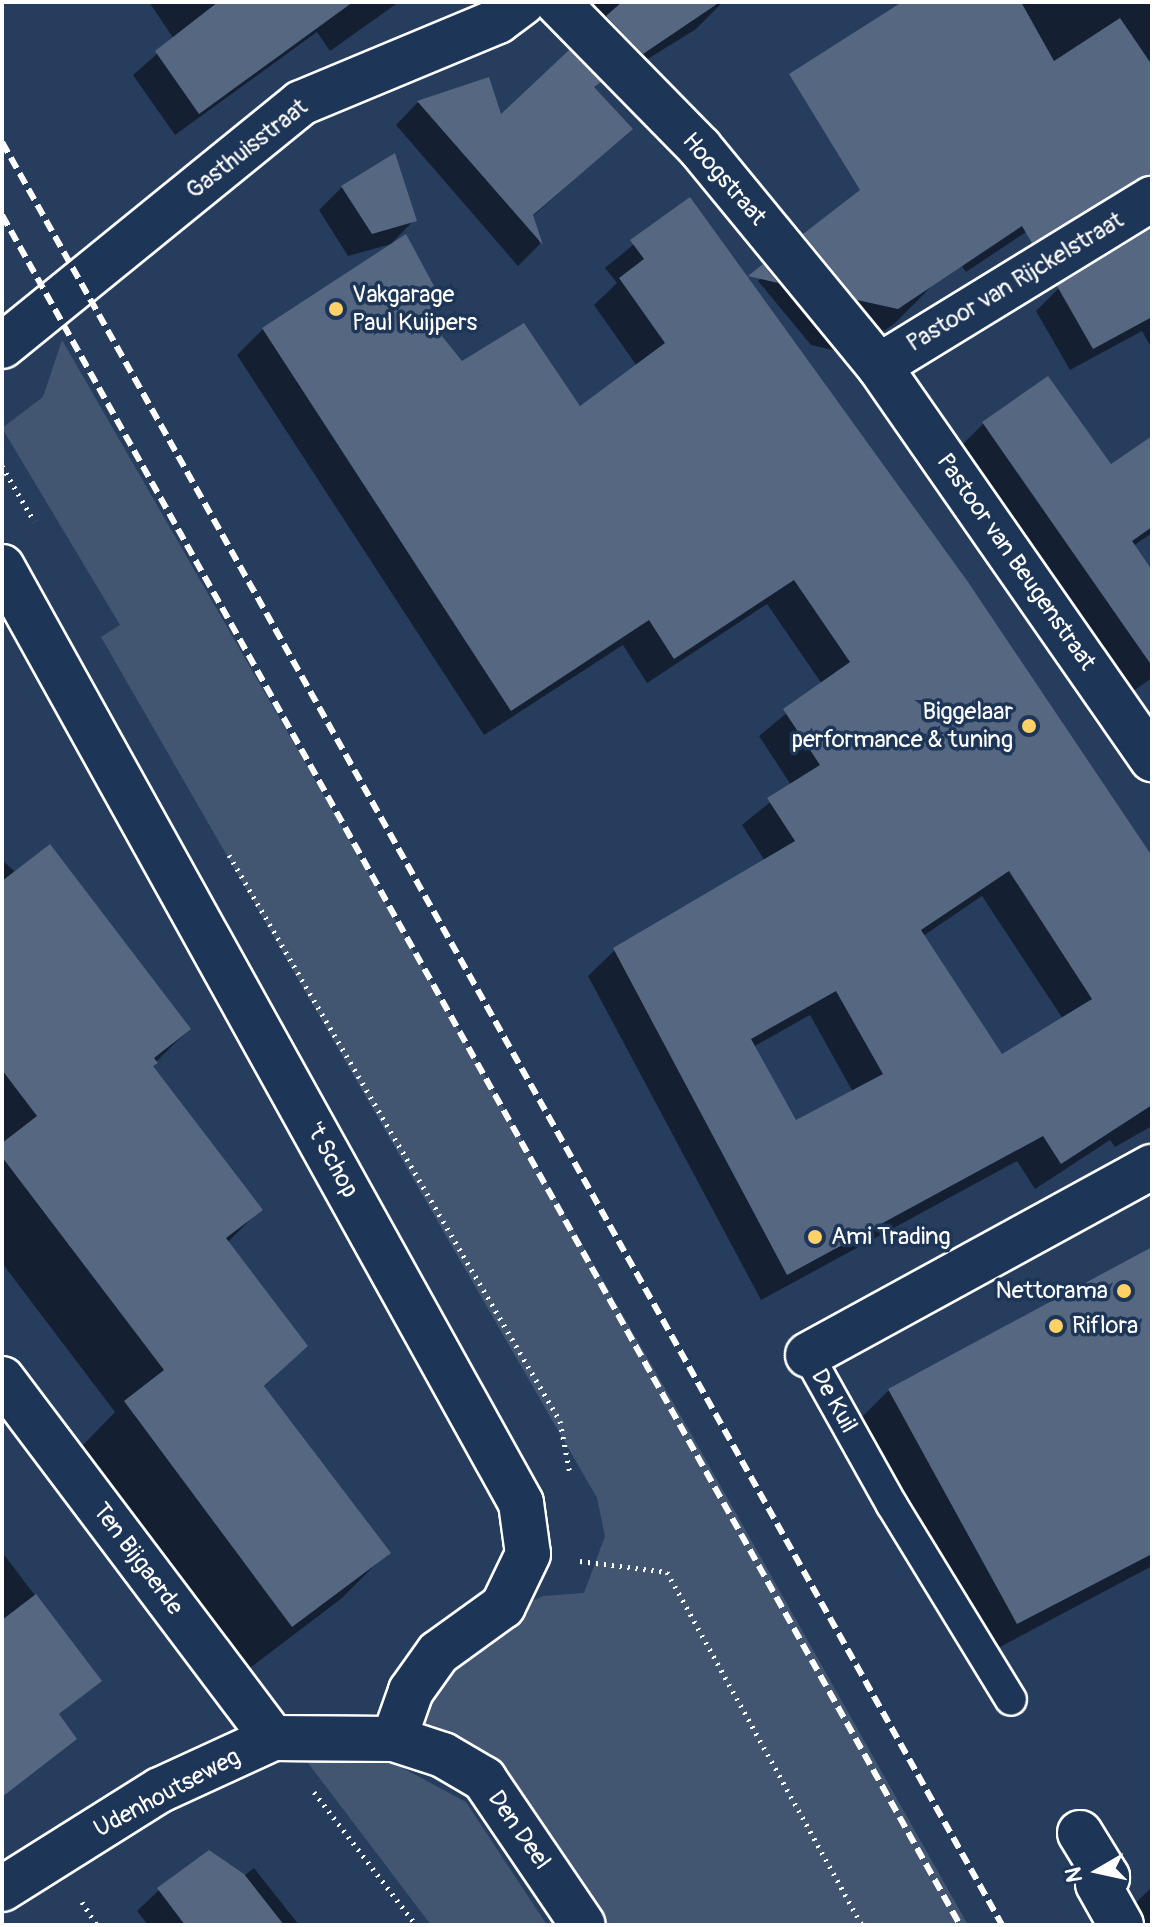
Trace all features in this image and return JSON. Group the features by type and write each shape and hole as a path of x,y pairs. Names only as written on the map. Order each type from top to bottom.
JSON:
{"street":[{"name":"Gasthuisstraat","path":"2,346 301,103 498,21 523,2"},
{"name":"Hoogstraat","path":"557,2 700,148 879,366"},
{"name":"Pastoor van Rijckelstraat","path":"879,366 1152,199"},
{"name":"Pastoor van Beugenstraat","path":"879,366 1152,759"},
{"name":"'t Schop","path":"2,567 521,1503 528,1554 503,1606 438,1653 411,1691 394,1739"},
{"name":"De Kuil","path":"808,1355 1152,1167"},
{"name":"Ten Bijgaerde","path":"2,1379 273,1738"},
{"name":"Udenhoutseweg","path":"2,1889 160,1790 273,1738 394,1739"},
{"name":"Den Deel","path":"394,1739 443,1755 484,1779 583,1925"},
{"path":"1080,1833 1107,1877 1098,1884 1121,1925"}],"lane":[{"name":"De Kuil","path":"808,1355 892,1505 1011,1700"}],"path":[{"path":"567,1560 667,1572 862,1925"},
{"path":"273,1738 416,1925"}],"shaded area":[{"path":"62,340 693,1437 968,1925 606,1925 583,1883 478,1757 424,1723 381,1710 423,1651 543,1596 584,1593 605,1536 597,1498 101,637 120,625 2,428 43,397"},
{"path":"352,1756 397,1765 466,1802 547,1925 431,1925 305,1759"}],"building":[{"path":"218,2 353,2 199,114 155,51"},
{"path":"622,2 720,2 643,54 606,16"},
{"path":"902,2 1021,2 1054,61 1120,18 1152,65 1152,174 1032,243 1022,226 898,309 857,300 803,234 860,190 789,74"},
{"path":"569,50 601,82 594,87 633,129 533,215 543,245 417,101 489,77 501,114"},
{"path":"395,153 417,221 372,234 341,186"},
{"path":"690,197 968,582 1152,856 1152,1105 1061,1164 1043,1136 787,1275 613,948 795,841 767,798 820,765 783,709 850,662 794,580 674,659 649,620 511,711 262,328 406,234 441,299 424,314 462,361 524,323 580,406 665,343 619,278 644,259 630,240","holes":["1009,871 1092,999 1002,1054 921,930","836,991 883,1074 796,1120 751,1039"]},
{"path":"1152,228 1152,317 1093,349 1057,286"},
{"path":"763,264 778,283 748,276"},
{"path":"1048,376 1111,464 1152,436 1152,527 1132,541 1152,570 1152,666 982,422"},
{"path":"50,844 191,1029 154,1058 158,1063 153,1066 263,1210 226,1238 308,1346 264,1386 391,1553 292,1627 124,1401 164,1370 2,1157 2,1143 37,1116 2,1070 2,881"},
{"path":"1152,1247 1152,1554 1017,1624 888,1389"},
{"path":"36,1594 102,1681 59,1714 77,1739 2,1797 2,1620"},
{"path":"209,1850 244,1874 284,1925 185,1925 157,1888"}],"railway":[{"path":"2,142 1002,1925"},
{"path":"2,215 960,1925"}],"place":[{"name":"Vakgarage Paul Kuijpers","path":"336,309"},
{"name":"Biggelaar performance & tuning","path":"1029,726"},
{"name":"Ami Trading","path":"815,1237"},
{"name":"Nettorama","path":"1124,1291"},
{"name":"Riflora","path":"1056,1326"}]}
